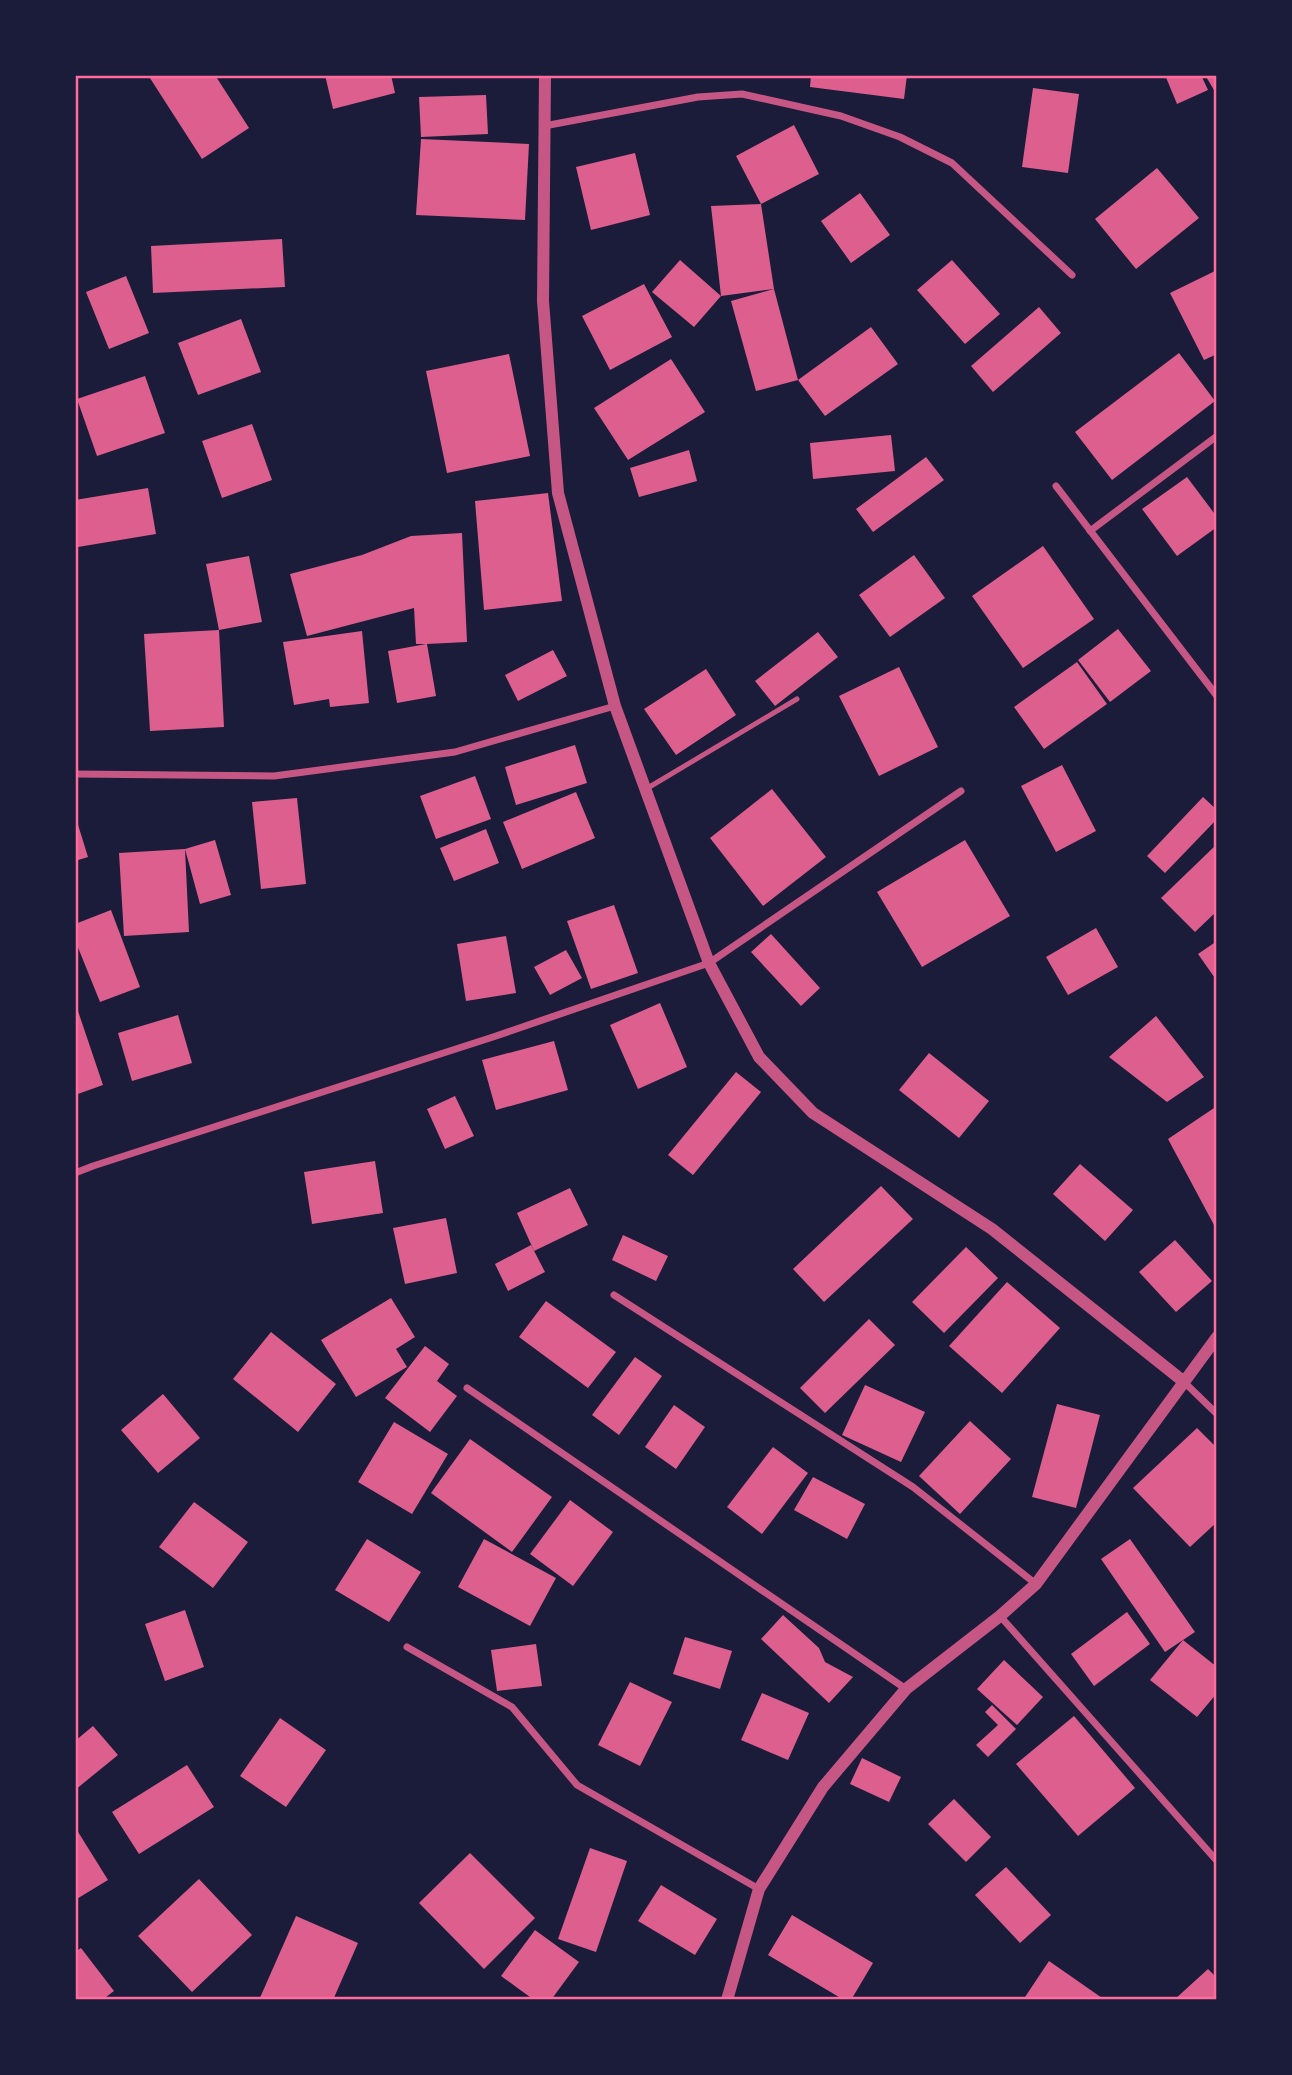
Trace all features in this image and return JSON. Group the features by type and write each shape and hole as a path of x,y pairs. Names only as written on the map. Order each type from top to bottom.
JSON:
{"street":[{"path":"545,75 543,301 558,493 615,706 709,963 759,1057 813,1112 992,1229 1183,1381 1217,1414"},
{"path":"544,126 698,97 742,94 841,116 900,137 952,163 1072,275"},
{"path":"1090,531 1217,436"},
{"path":"1056,486 1217,696"},
{"path":"75,774 274,776 455,752 615,706"},
{"path":"75,1173 493,1037 709,963 961,791"},
{"path":"614,1296 913,1487 1036,1584"},
{"path":"727,2000 759,1889 823,1787 906,1689 1000,1616 1036,1584 1217,1337"},
{"path":"467,1388 906,1689"},
{"path":"1000,1616 1217,1861"},
{"path":"407,1647 512,1707 577,1785 759,1889"}],"lane":[{"path":"645,789 797,699"}],"building":[{"path":"148,75 215,75 249,128 202,159"},
{"path":"325,75 391,75 395,93 333,109"},
{"path":"811,75 907,75 904,99 810,87"},
{"path":"1165,75 1201,75 1208,90 1177,104"},
{"path":"1205,75 1217,75 1217,89 1214,90"},
{"path":"1033,88 1079,94 1068,173 1022,167"},
{"path":"486,95 488,134 421,137 419,97"},
{"path":"794,125 819,174 761,204 736,156"},
{"path":"421,139 529,144 525,220 416,215"},
{"path":"635,153 650,215 591,230 576,167"},
{"path":"1157,168 1199,218 1136,269 1095,219"},
{"path":"860,193 890,235 851,263 821,221"},
{"path":"761,204 774,289 721,296 711,206"},
{"path":"282,239 285,287 153,293 151,246"},
{"path":"680,260 721,296 694,327 652,292"},
{"path":"952,260 1000,314 965,344 917,290"},
{"path":"1217,270 1217,354 1204,360 1170,293"},
{"path":"126,276 149,333 109,349 86,292"},
{"path":"644,284 672,337 610,370 582,316"},
{"path":"774,289 798,380 756,391 731,301"},
{"path":"1039,307 1061,333 993,392 971,366"},
{"path":"241,319 261,372 198,395 178,343"},
{"path":"871,327 898,364 825,416 798,380"},
{"path":"1179,353 1215,401 1112,480 1075,432"},
{"path":"509,354 530,456 447,473 426,371"},
{"path":"671,359 705,412 628,460 594,408"},
{"path":"145,376 165,433 97,456 77,399"},
{"path":"252,424 272,480 222,498 202,441"},
{"path":"891,435 895,471 813,479 810,443"},
{"path":"689,450 697,481 639,497 630,468"},
{"path":"926,457 944,480 873,532 856,509"},
{"path":"1187,477 1217,517 1217,527 1177,556 1142,509"},
{"path":"148,488 156,534 78,547 75,500"},
{"path":"548,493 562,601 484,610 475,501"},
{"path":"462,533 467,642 427,644 436,696 397,703 388,651 426,644 416,644 414,608 307,636 290,574 362,555 411,536"},
{"path":"1043,546 1094,619 1023,668 972,596"},
{"path":"914,555 945,598 890,637 859,595"},
{"path":"249,556 262,622 219,630 206,564"},
{"path":"1118,629 1151,671 1110,702 1078,660"},
{"path":"219,630 224,727 150,731 144,634"},
{"path":"362,631 369,703 330,707 329,699 294,705 283,642"},
{"path":"818,632 838,657 775,706 755,681"},
{"path":"553,650 567,676 518,701 505,675"},
{"path":"1077,662 1107,704 1044,749 1014,707"},
{"path":"899,667 938,747 879,776 839,696"},
{"path":"706,669 736,715 676,755 644,709"},
{"path":"575,745 587,783 516,805 505,767"},
{"path":"1062,765 1096,831 1056,852 1021,786"},
{"path":"475,776 491,819 436,839 420,796"},
{"path":"772,789 826,857 763,906 710,838"},
{"path":"576,792 595,838 522,869 503,822"},
{"path":"1203,797 1217,810 1217,819 1165,873 1147,856"},
{"path":"297,798 306,884 261,889 252,802"},
{"path":"75,815 88,857 75,861"},
{"path":"486,829 499,863 454,881 440,848"},
{"path":"215,840 231,895 200,904 185,849"},
{"path":"965,840 1010,916 922,967 877,892"},
{"path":"1217,844 1217,911 1195,932 1161,898"},
{"path":"185,849 189,932 124,936 119,853"},
{"path":"614,905 638,973 591,989 567,921"},
{"path":"111,910 140,987 100,1002 75,940 75,924"},
{"path":"1096,928 1118,967 1068,995 1046,957"},
{"path":"771,934 820,988 801,1006 751,952"},
{"path":"506,936 516,993 466,1001 457,944"},
{"path":"1217,941 1217,981 1198,954"},
{"path":"566,950 582,978 550,995 534,967"},
{"path":"660,1003 687,1067 638,1089 610,1025"},
{"path":"78,1011 103,1085 75,1095 75,1012"},
{"path":"178,1015 192,1063 132,1081 118,1033"},
{"path":"1156,1016 1204,1077 1167,1102 1109,1057"},
{"path":"554,1041 568,1090 496,1110 482,1060"},
{"path":"929,1053 989,1101 959,1138 899,1090"},
{"path":"736,1072 761,1092 693,1175 668,1155"},
{"path":"455,1096 474,1136 445,1149 427,1109"},
{"path":"1217,1106 1217,1220 1214,1225 1168,1139"},
{"path":"375,1161 383,1213 312,1224 304,1172"},
{"path":"1080,1164 1133,1210 1105,1241 1053,1194"},
{"path":"881,1186 913,1219 824,1302 793,1269"},
{"path":"570,1188 588,1225 534,1251 517,1213"},
{"path":"446,1218 457,1273 405,1284 393,1228"},
{"path":"623,1235 668,1256 656,1281 612,1260"},
{"path":"1175,1240 1212,1281 1176,1312 1139,1272"},
{"path":"531,1245 545,1272 508,1291 495,1264"},
{"path":"966,1247 998,1278 944,1333 912,1302"},
{"path":"1007,1282 1060,1328 1002,1393 949,1346"},
{"path":"391,1298 415,1337 396,1349 407,1367 356,1397 321,1340"},
{"path":"546,1301 616,1352 588,1388 519,1337"},
{"path":"869,1319 895,1345 825,1413 800,1388"},
{"path":"271,1332 336,1384 298,1432 233,1379"},
{"path":"425,1346 449,1364 437,1381 457,1396 430,1432 385,1398"},
{"path":"635,1357 662,1376 619,1435 592,1415"},
{"path":"865,1385 925,1412 901,1462 842,1435"},
{"path":"163,1394 200,1438 158,1473 121,1430"},
{"path":"1057,1404 1100,1415 1076,1508 1032,1497"},
{"path":"674,1405 705,1427 676,1469 645,1447"},
{"path":"970,1421 1011,1459 960,1514 919,1476"},
{"path":"394,1422 448,1454 412,1514 358,1482"},
{"path":"1197,1428 1217,1448 1217,1522 1190,1547 1133,1488"},
{"path":"470,1439 552,1497 512,1552 431,1493"},
{"path":"773,1447 808,1473 762,1534 727,1507"},
{"path":"813,1477 865,1504 847,1539 794,1510"},
{"path":"570,1500 613,1532 573,1586 530,1554"},
{"path":"194,1502 248,1542 213,1588 159,1547"},
{"path":"367,1539 421,1572 389,1622 335,1590"},
{"path":"484,1539 556,1578 530,1626 458,1587"},
{"path":"1130,1539 1195,1632 1165,1652 1101,1559"},
{"path":"185,1610 204,1667 165,1681 145,1624"},
{"path":"1127,1612 1150,1644 1094,1686 1071,1654"},
{"path":"783,1615 819,1648 825,1662 853,1677 829,1703 761,1639"},
{"path":"685,1637 732,1651 720,1689 673,1674"},
{"path":"1183,1640 1217,1667 1217,1693 1197,1717 1150,1680"},
{"path":"536,1644 542,1686 497,1691 491,1650"},
{"path":"1004,1660 1043,1697 1017,1725 977,1689"},
{"path":"630,1682 672,1702 640,1766 598,1745"},
{"path":"762,1693 809,1713 788,1760 741,1740"},
{"path":"992,1705 1016,1729 988,1757 976,1745 998,1725 985,1712"},
{"path":"1074,1716 1135,1788 1078,1836 1016,1764"},
{"path":"280,1718 326,1750 286,1807 240,1776"},
{"path":"93,1726 118,1755 75,1790 75,1741"},
{"path":"862,1758 901,1777 889,1802 850,1784"},
{"path":"187,1765 214,1807 139,1854 112,1812"},
{"path":"954,1799 991,1837 966,1862 928,1824"},
{"path":"75,1827 108,1880 75,1900"},
{"path":"590,1848 627,1861 596,1952 558,1939"},
{"path":"470,1853 535,1918 484,1969 419,1903"},
{"path":"1006,1867 1051,1915 1020,1943 975,1895"},
{"path":"199,1879 252,1935 192,1992 138,1936"},
{"path":"661,1885 717,1919 695,1955 638,1921"},
{"path":"792,1915 873,1963 851,2000 844,2000 768,1955"},
{"path":"296,1916 358,1943 333,2000 259,2000"},
{"path":"535,1930 579,1962 551,2000 534,2000 501,1976"},
{"path":"81,1948 114,1991 102,2000 75,2000 75,1952"},
{"path":"1049,1961 1105,2000 1023,2000"},
{"path":"1208,1969 1217,1978 1217,2000 1174,2000"}]}
